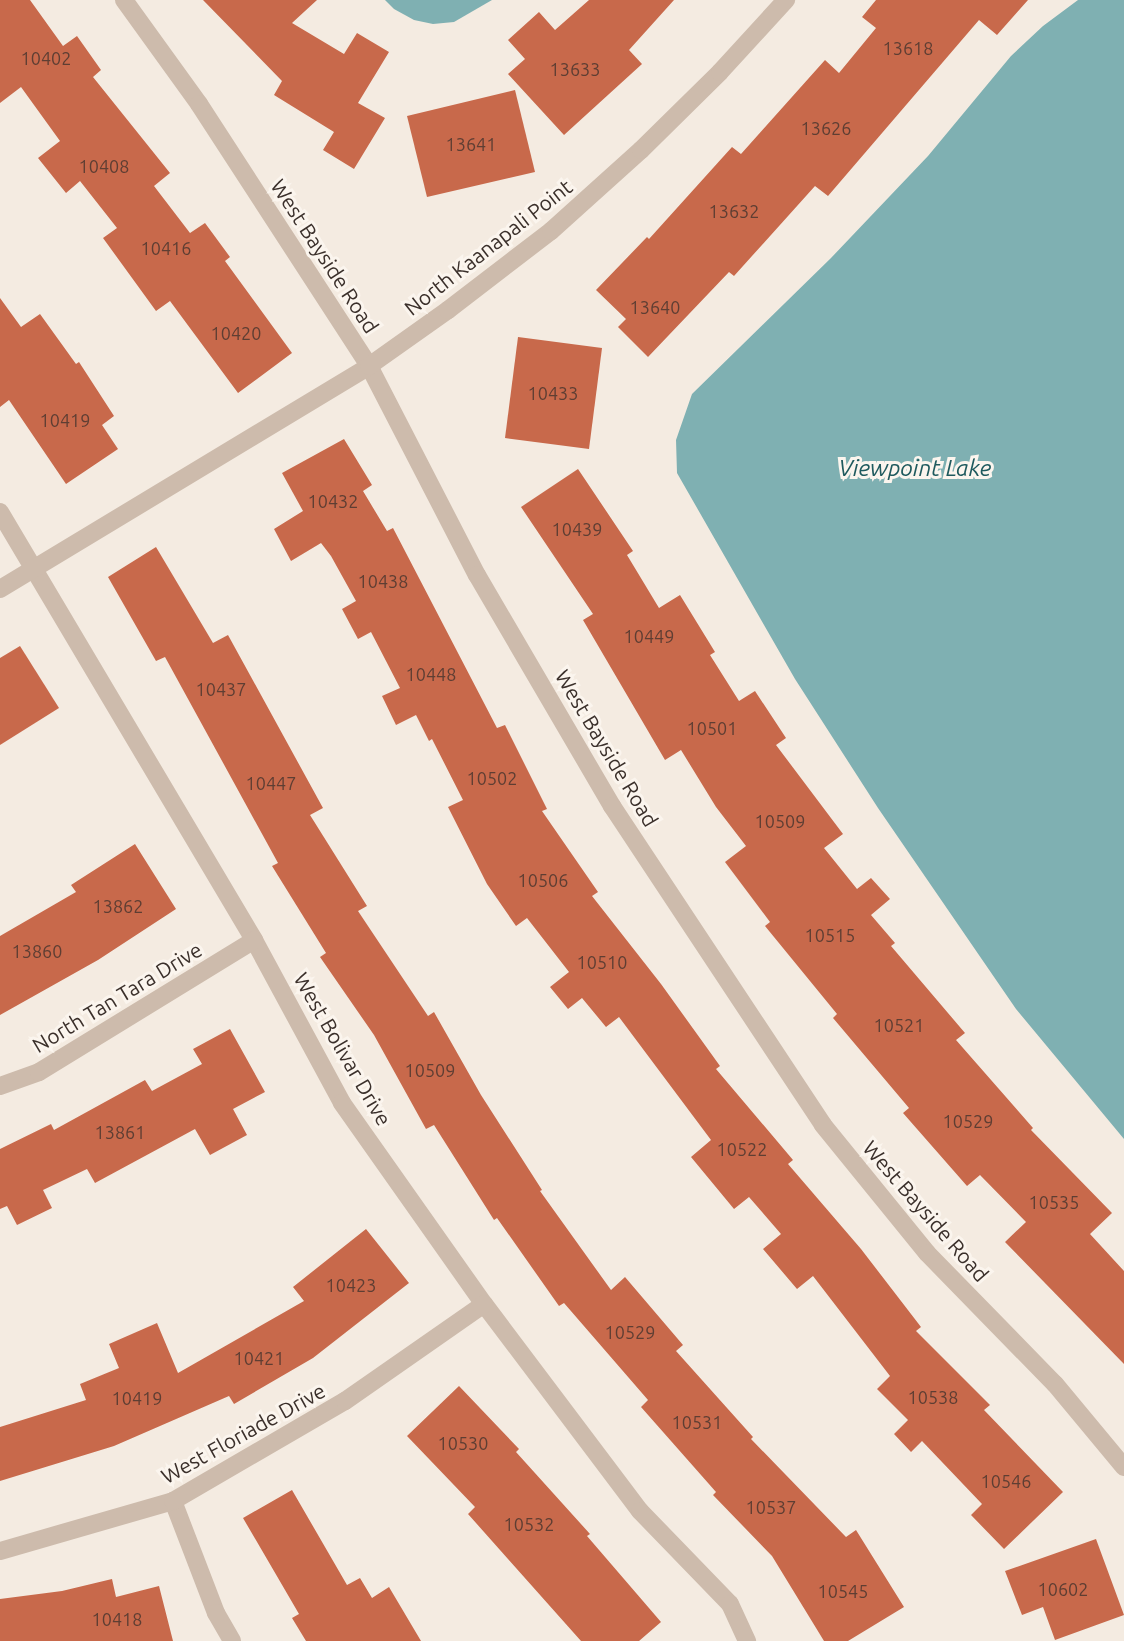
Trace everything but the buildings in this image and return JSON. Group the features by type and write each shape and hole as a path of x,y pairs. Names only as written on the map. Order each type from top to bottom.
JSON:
{"street":[{"name":"West Bayside Road","path":"124,0 199,104 369,366 477,575 612,806 823,1125 928,1253 1055,1384 1124,1468"},
{"name":"North Kaanapali Point","path":"0,589 369,366 551,231 682,111 786,0"},
{"name":"West Bolivar Drive","path":"0,512 254,940 342,1103 484,1304 640,1511 730,1604 747,1641"},
{"name":"North Tan Tara Drive","path":"0,1086 38,1072 254,940"},
{"name":"West Floriade Drive","path":"0,1551 173,1500 345,1401 484,1304"},
{"path":"173,1500 215,1613 232,1641"}],"water":[{"path":"385,0 492,0 454,22 433,24 414,20 394,9"},
{"name":"Viewpoint Lake","path":"1078,0 1124,0 1124,1139 1016,1009 878,808 795,679 677,473 676,440 692,394 831,258 928,156 1011,56 1043,26"}]}
